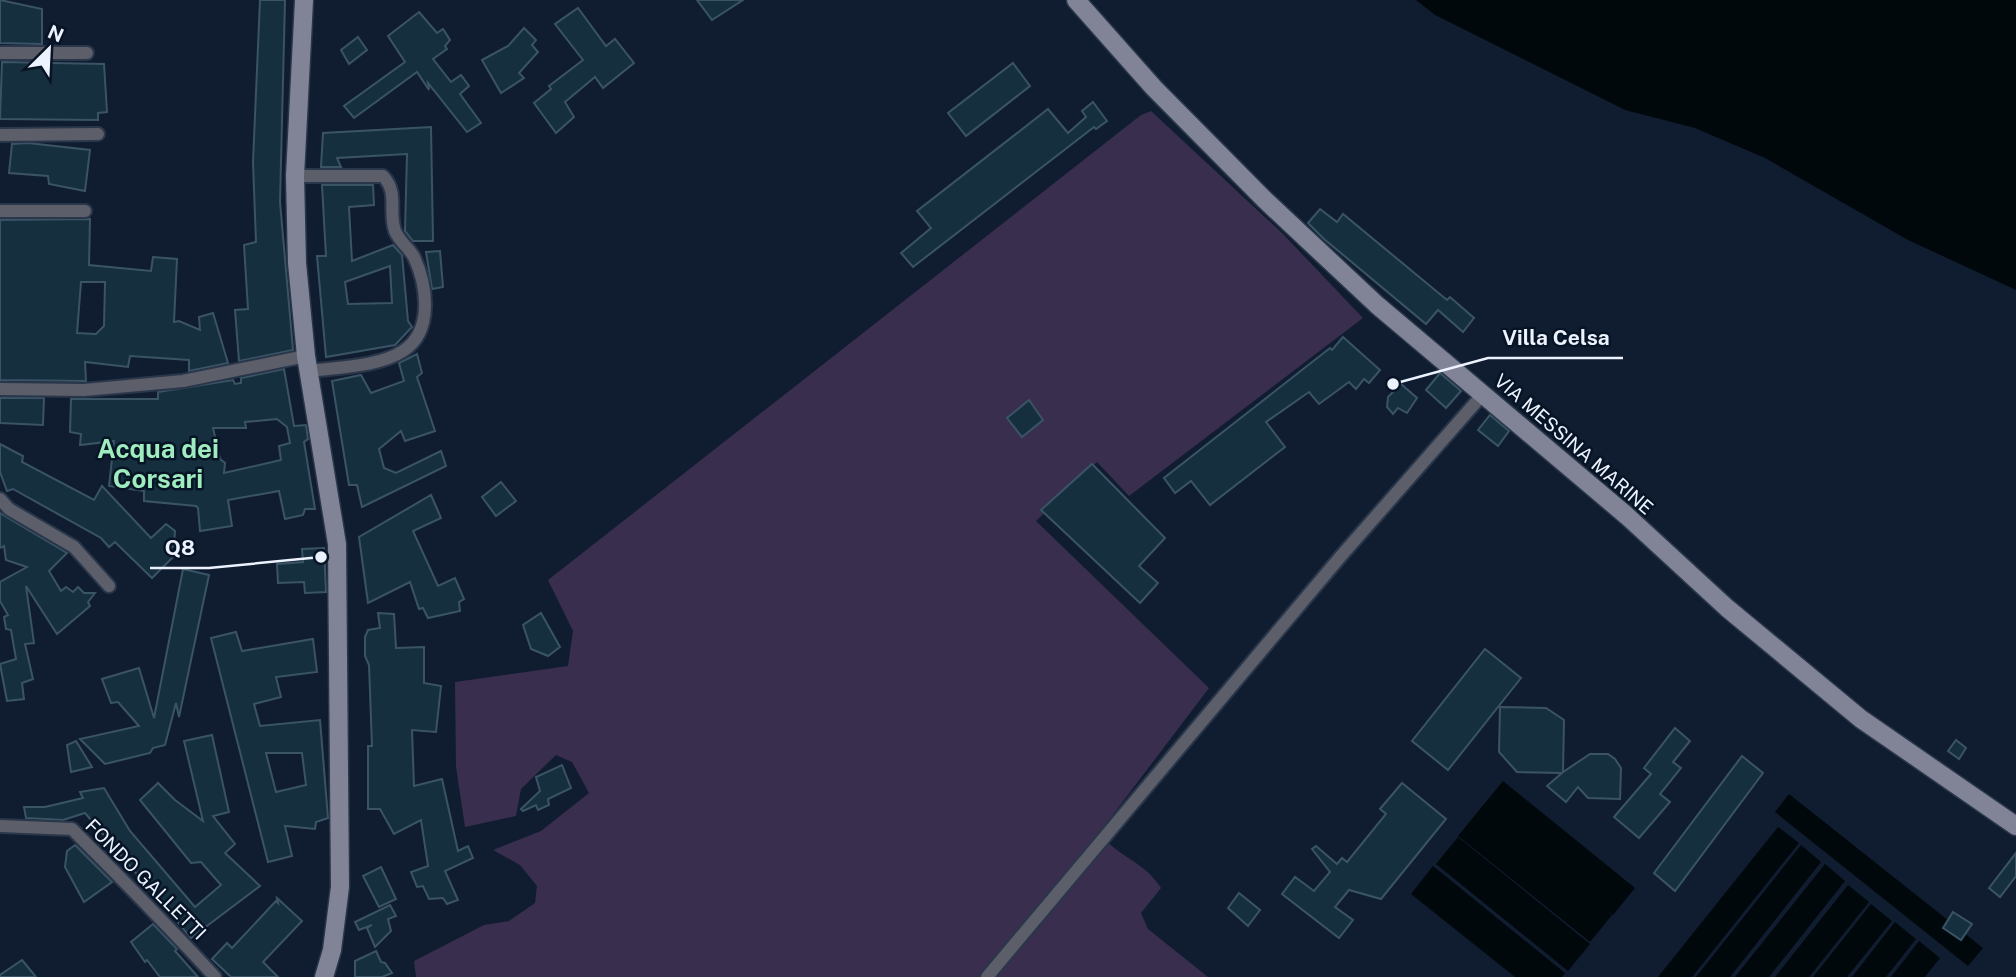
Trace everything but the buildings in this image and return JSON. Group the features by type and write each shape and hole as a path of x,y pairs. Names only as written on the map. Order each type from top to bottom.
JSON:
{"main road":[{"path":"304,0 295,176 297,263 308,364 337,544 340,887 332,950 324,977"},
{"name":"VIA MESSINA MARINE","path":"1076,0 1154,88 1265,200 1377,305 1627,516 1727,608 1861,719 2016,826"}],"street":[{"path":"0,53 87,53"},
{"path":"0,135 98,134"},
{"path":"0,388 84,390 183,381 308,364 380,359 404,350 421,330 427,301 414,256 396,233 393,191 383,176 295,176"},
{"path":"0,211 85,211"},
{"path":"987,977 1350,545 1484,393"},
{"path":"0,499 9,509 74,547 109,586"},
{"name":"FONDO GALLETTI","path":"0,826 72,829 215,977"}],"shaded area":[{"path":"1416,0 2016,0 2016,290 1908,240 1765,158 1695,128 1625,110 1435,15"},
{"path":"1151,111 1282,233 1363,318 1129,496 1097,462 1036,521 1209,688 1099,833 1155,879 1161,888 1141,913 1148,929 1208,977 416,977 414,961 484,925 509,921 535,903 537,886 520,865 493,850 541,831 589,793 572,762 556,755 521,789 516,816 465,827 456,767 455,682 568,666 573,631 548,580 1141,115"},
{"path":"1503,781 1635,888 1613,915 1606,910 1612,915 1590,942 1458,836"},
{"path":"1789,794 1983,948 1968,966 1775,812"},
{"path":"1778,827 1799,843 1692,977 1658,977"},
{"path":"1458,837 1590,944 1568,971 1436,864"},
{"path":"1801,845 1821,862 1730,977 1696,977"},
{"path":"1825,864 1845,881 1769,977 1735,977"},
{"path":"1433,866 1565,973 1562,977 1515,977 1411,894"},
{"path":"1848,885 1869,902 1809,977 1775,977"},
{"path":"1871,904 1892,921 1847,977 1813,977"},
{"path":"1895,922 1916,939 1886,977 1852,977"},
{"path":"1919,941 1940,958 1925,977 1891,977"}],"place":[{"name":"Villa Celsa","path":"1393,384"},
{"name":"Q8","path":"321,557"}],"district":[{"name":"Acqua dei Corsari","path":"158,463"}]}
